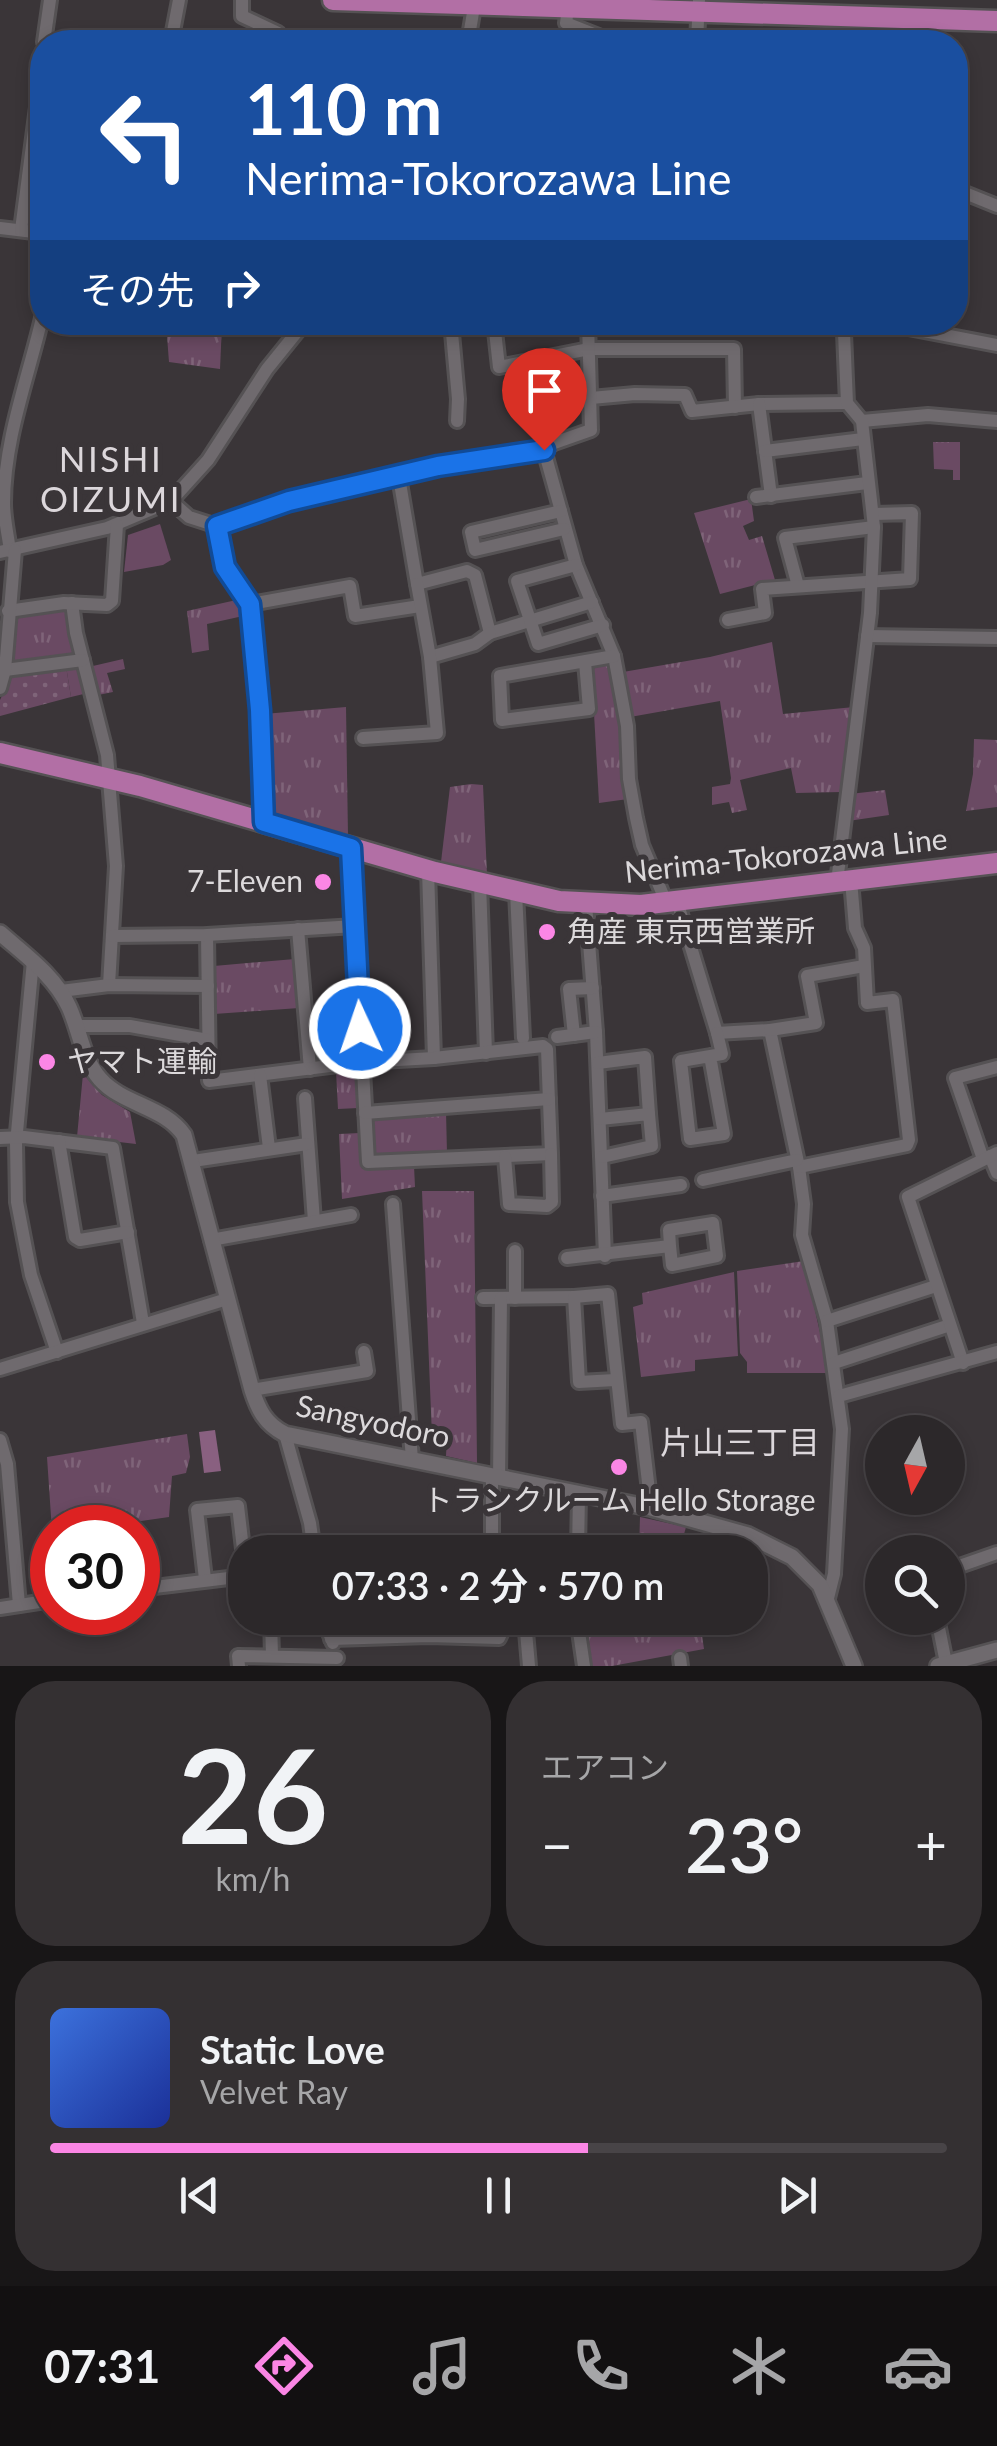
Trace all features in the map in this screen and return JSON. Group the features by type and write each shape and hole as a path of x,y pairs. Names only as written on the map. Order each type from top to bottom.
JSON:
{"main road":[{"path":"333,0 699,6 997,21"},
{"name":"Nerima-Tokorozawa Line","path":"0,752 108,778 480,884 586,904 671,901 997,863"}],"street":[{"path":"46,30 50,0"},
{"path":"174,30 179,0"},
{"path":"242,0 242,16 272,30"},
{"path":"470,30 474,3"},
{"path":"568,4 566,23 584,30"},
{"path":"21,230 30,161"},
{"path":"968,194 997,206"},
{"path":"0,228 30,231"},
{"path":"0,688 8,610 4,504 18,406 38,335"},
{"path":"8,551 118,525 171,501 208,460 295,335"},
{"path":"452,335 457,420"},
{"path":"495,335 498,368 589,349 734,349 735,406"},
{"path":"171,501 190,518 217,526 289,501 438,466 544,450 554,442 591,430 588,335"},
{"path":"703,1180 878,1154 907,1146 909,1140 894,1000 866,1003 864,948 844,881 874,520 862,421 846,402 844,335"},
{"path":"948,335 997,344"},
{"path":"591,398 685,395 692,411 759,404 846,402"},
{"path":"759,404 771,496"},
{"path":"862,421 928,415 997,421"},
{"path":"766,452 864,439"},
{"path":"544,450 576,565 614,656 627,726 629,778 642,845 671,901 722,1054 710,1056 681,1061 690,1140 724,1134 710,1056"},
{"path":"363,738 437,733 430,657 399,477"},
{"path":"756,497 867,483"},
{"path":"560,511 471,532 476,550 564,529"},
{"path":"728,620 766,613 762,590 910,579 912,513 785,538 798,586"},
{"path":"8,610 72,603 107,605 112,601 118,525"},
{"path":"217,526 225,567 250,604 264,822"},
{"path":"576,565 517,581 538,644 603,625"},
{"path":"416,584 467,571 474,576 490,633"},
{"path":"250,604 350,586 355,616 420,606"},
{"path":"430,657 475,644 490,633 592,602"},
{"path":"72,603 107,755 116,858 109,985"},
{"path":"866,636 997,638"},
{"path":"584,662 588,709 502,720 500,676 614,656"},
{"path":"4,670 83,660"},
{"path":"351,848 368,1162 551,1154"},
{"path":"428,870 434,1058"},
{"path":"480,884 486,1052"},
{"path":"516,892 523,1038"},
{"path":"586,904 598,1063 605,1256"},
{"path":"112,936 355,926"},
{"path":"298,929 310,1068"},
{"name":"Sangyodoro","path":"0,933 60,991 88,1061 102,1082 174,1122 184,1134 252,1390 263,1417 274,1429 652,1508 718,1525 776,1546 820,1585 854,1666"},
{"path":"207,935 209,1081 544,1046 552,1202 547,1206 509,1204 505,1156"},
{"path":"33,962 18,1136 17,1202 31,1275 56,1352"},
{"path":"717,1033 816,1023 807,976 864,966"},
{"path":"60,991 109,985 208,986"},
{"path":"574,1035 569,989 592,988"},
{"path":"76,1026 130,1026 208,1040"},
{"path":"770,1030 798,1164 804,1204 802,1235 827,1321 838,1396 841,1448 834,1574 828,1602"},
{"path":"557,1037 596,1032"},
{"path":"598,1063 645,1057 652,1146 602,1157"},
{"path":"997,1067 955,1078 997,1173"},
{"path":"260,1075 270,1148"},
{"path":"305,1098 314,1221"},
{"path":"365,1113 549,1100"},
{"path":"600,1119 649,1114"},
{"path":"0,1138 18,1136 113,1148 143,1323"},
{"path":"59,1141 76,1237 80,1240 128,1232"},
{"path":"193,1161 307,1144"},
{"path":"963,1364 908,1197 990,1156"},
{"path":"602,1196 681,1185"},
{"path":"392,1204 412,1460"},
{"path":"211,1240 351,1215"},
{"path":"713,1222 717,1256 672,1264 670,1246 668,1230 713,1222"},
{"path":"567,1258 670,1246"},
{"path":"493,1535 508,1298 515,1251"},
{"path":"827,1321 936,1286"},
{"path":"483,1298 608,1294 622,1424 642,1422 652,1508"},
{"path":"574,1297 580,1382 615,1380"},
{"path":"0,1368 227,1299"},
{"path":"834,1363 950,1325"},
{"path":"252,1390 367,1371 364,1352"},
{"path":"838,1396 997,1352"},
{"path":"285,1434 312,1535"},
{"path":"0,1440 7,1464 18,1605"},
{"path":"578,1535 579,1494"},
{"path":"205,1579 196,1510 238,1506 241,1535"},
{"path":"965,1564 997,1554"},
{"path":"160,1586 228,1577"},
{"path":"0,1608 30,1603"},
{"path":"271,1635 272,1656"},
{"path":"238,1666 238,1656 337,1662 330,1635"},
{"path":"331,1639 500,1635"},
{"path":"526,1635 528,1666"},
{"path":"579,1635 584,1666"},
{"path":"939,1635 942,1665 975,1661 997,1650"}],"green space":[{"path":"167,335 221,335 220,369 169,362"},
{"path":"933,442 960,442 960,480 953,480 953,470 934,469"},
{"path":"751,499 754,521 743,526 749,540 762,536 775,580 720,594 694,513"},
{"path":"160,524 171,560 124,572 128,535"},
{"path":"241,599 246,612 243,616 207,624 209,650 192,653 187,611"},
{"path":"65,608 69,611 74,656 14,663 9,660 14,615"},
{"path":"772,642 783,714 854,707 841,792 796,793 791,768 740,780 747,810 732,813 729,802 712,805 712,787 730,784 731,778 720,701 630,717 623,672"},
{"path":"123,659 125,669 107,673 113,692 98,695 96,691 71,697 66,666 80,669"},
{"path":"606,663 614,670 628,799 599,803 592,677 595,665"},
{"path":"66,666 71,697 0,716 0,700 12,675"},
{"path":"346,707 348,837 268,813 264,714"},
{"path":"974,739 997,740 997,807 966,811 973,774"},
{"path":"483,785 487,875 441,862 450,787"},
{"path":"885,790 889,815 848,821 850,794"},
{"path":"295,959 299,1008 214,1014 214,966"},
{"path":"336,1071 357,1071 358,1108 338,1109"},
{"path":"83,1074 102,1095 130,1112 136,1144 77,1137"},
{"path":"446,1112 447,1154 374,1158 369,1121 372,1118"},
{"path":"360,1133 362,1169 414,1166 415,1187 342,1199 339,1134"},
{"path":"422,1191 474,1191 477,1463 446,1456 447,1436 432,1436"},
{"path":"804,1261 829,1373 747,1373 747,1362 740,1353 737,1271"},
{"path":"734,1272 738,1356 695,1360 695,1371 641,1377 633,1307 643,1304 642,1293"},
{"path":"187,1434 190,1457 186,1473 172,1476 169,1517 160,1518 160,1505 50,1505 47,1457"},
{"path":"640,1517 686,1527 684,1535 639,1535"},
{"path":"583,1635 702,1635 704,1649 612,1666 589,1666"}],"shaded area":[{"path":"215,1430 221,1471 204,1473 199,1432"}],"place":[{"name":"7-Eleven","path":"323,882"},
{"name":"角産 東京西営業所","path":"547,932"},
{"name":"ヤマト運輸","path":"47,1062"},
{"name":"トランクルーム Hello Storage","path":"619,1467"}],"district":[{"name":"NISHI OIZUMI","path":"111,480"},
{"name":"片山三丁目","path":"740,1443"}],"route":[{"path":"360,1028 351,848 264,822 257,663 250,604 225,567 217,526 270,506 438,466 544,450"}]}
